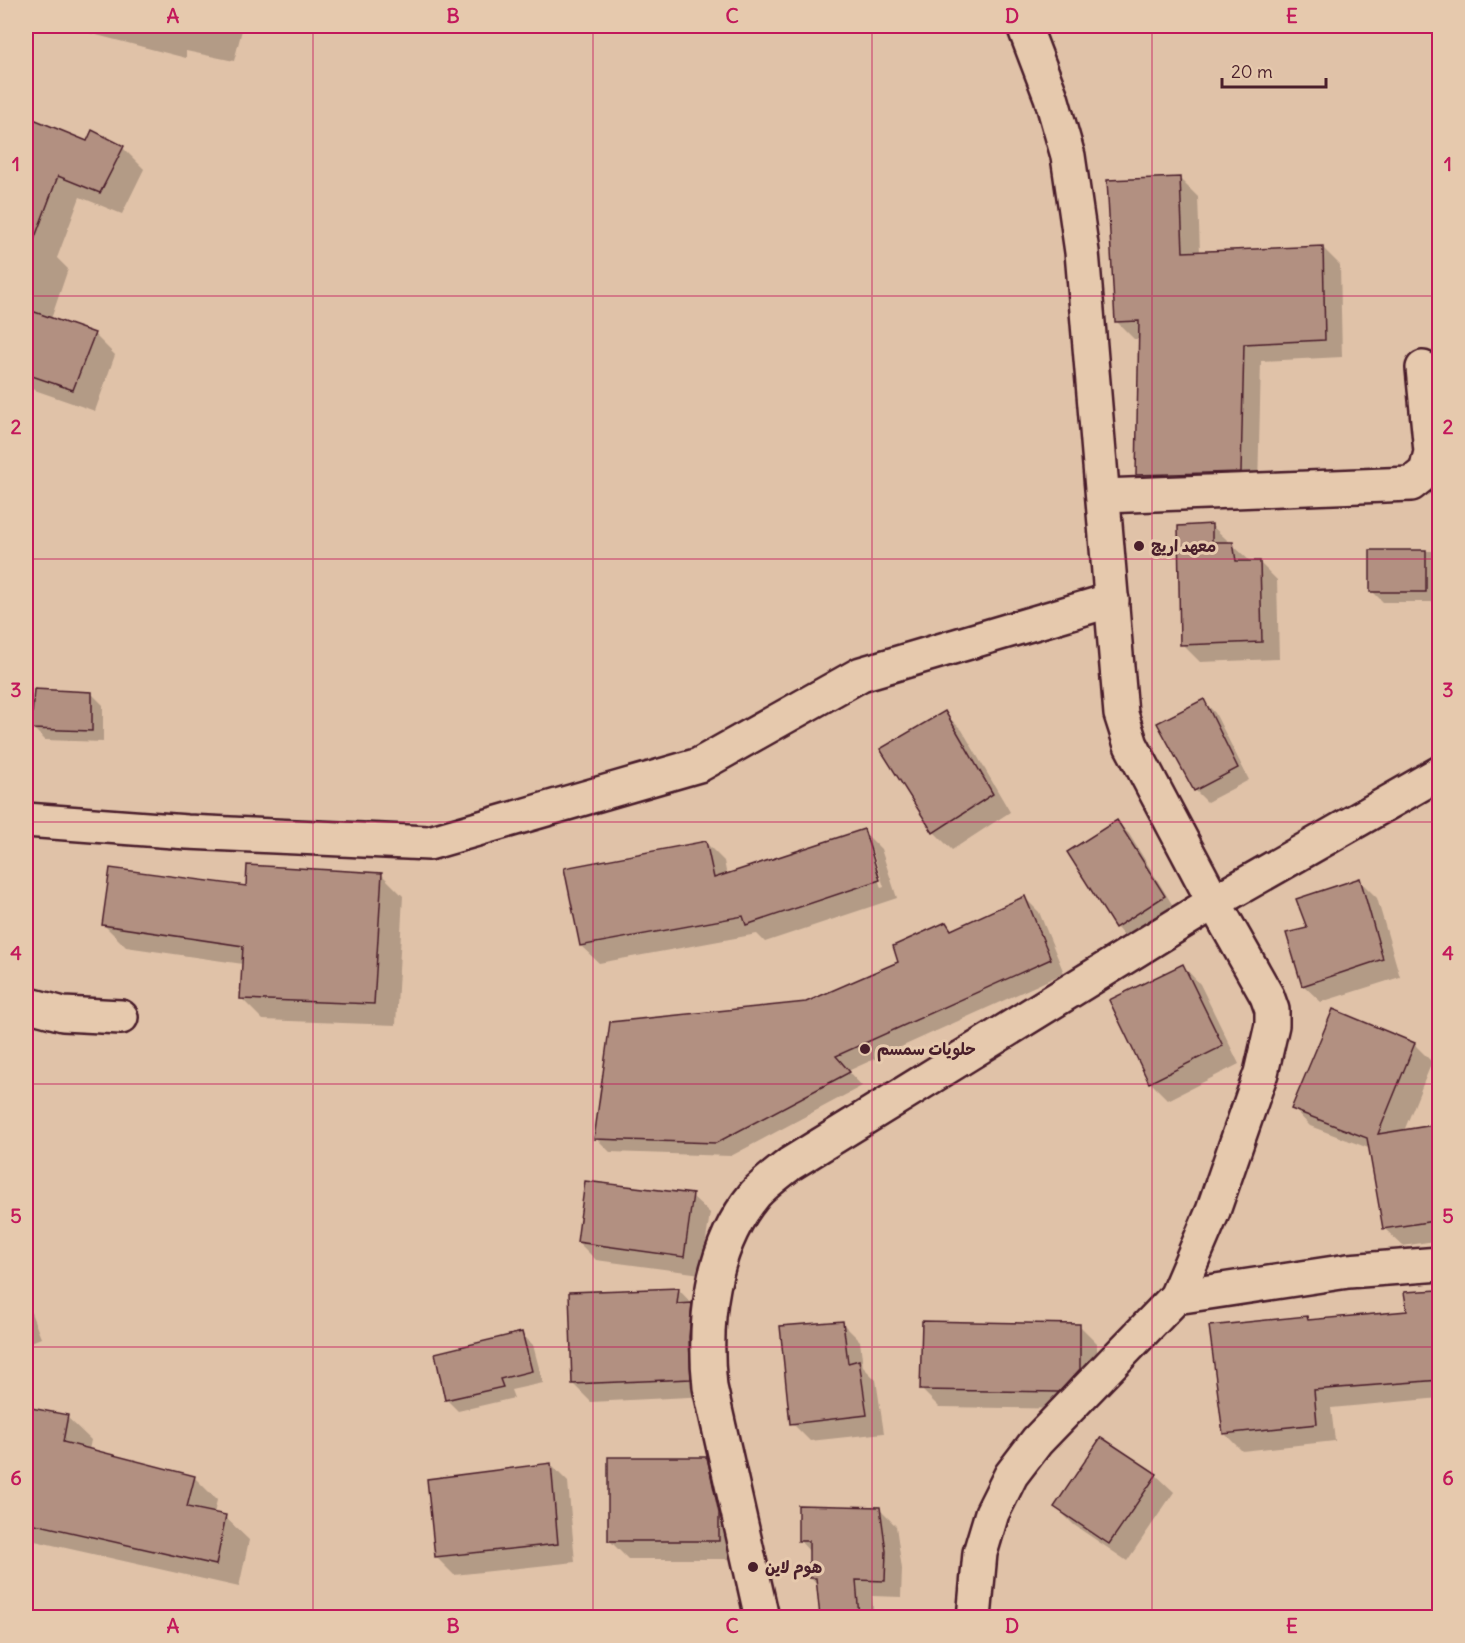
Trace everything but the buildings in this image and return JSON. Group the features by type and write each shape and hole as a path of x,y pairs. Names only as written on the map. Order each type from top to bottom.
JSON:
{"street":[{"path":"974,1617 980,1553 992,1513 1011,1475 1037,1441 1176,1297 1213,1211 1247,1119 1262,1073 1272,1025 1272,1010 1267,996 1214,902 1131,745 1121,714 1082,252 1068,156 1051,97 1024,26"},
{"path":"1103,496 1411,484 1426,472 1431,452 1423,368"},
{"path":"26,820 187,832 429,843 699,765 861,674 1112,600"},
{"path":"762,1617 710,1387 706,1350 708,1311 719,1261 734,1224 756,1193 790,1164 1214,902 1440,773"},
{"path":"26,1004 63,1014 121,1017"},
{"path":"1176,1297 1326,1274 1440,1264"}],"place":[{"name":"معهد اريج","path":"1139,546"},
{"name":"حلويات سمسم","path":"865,1049"},
{"name":"هوم لاين","path":"753,1567"}]}
